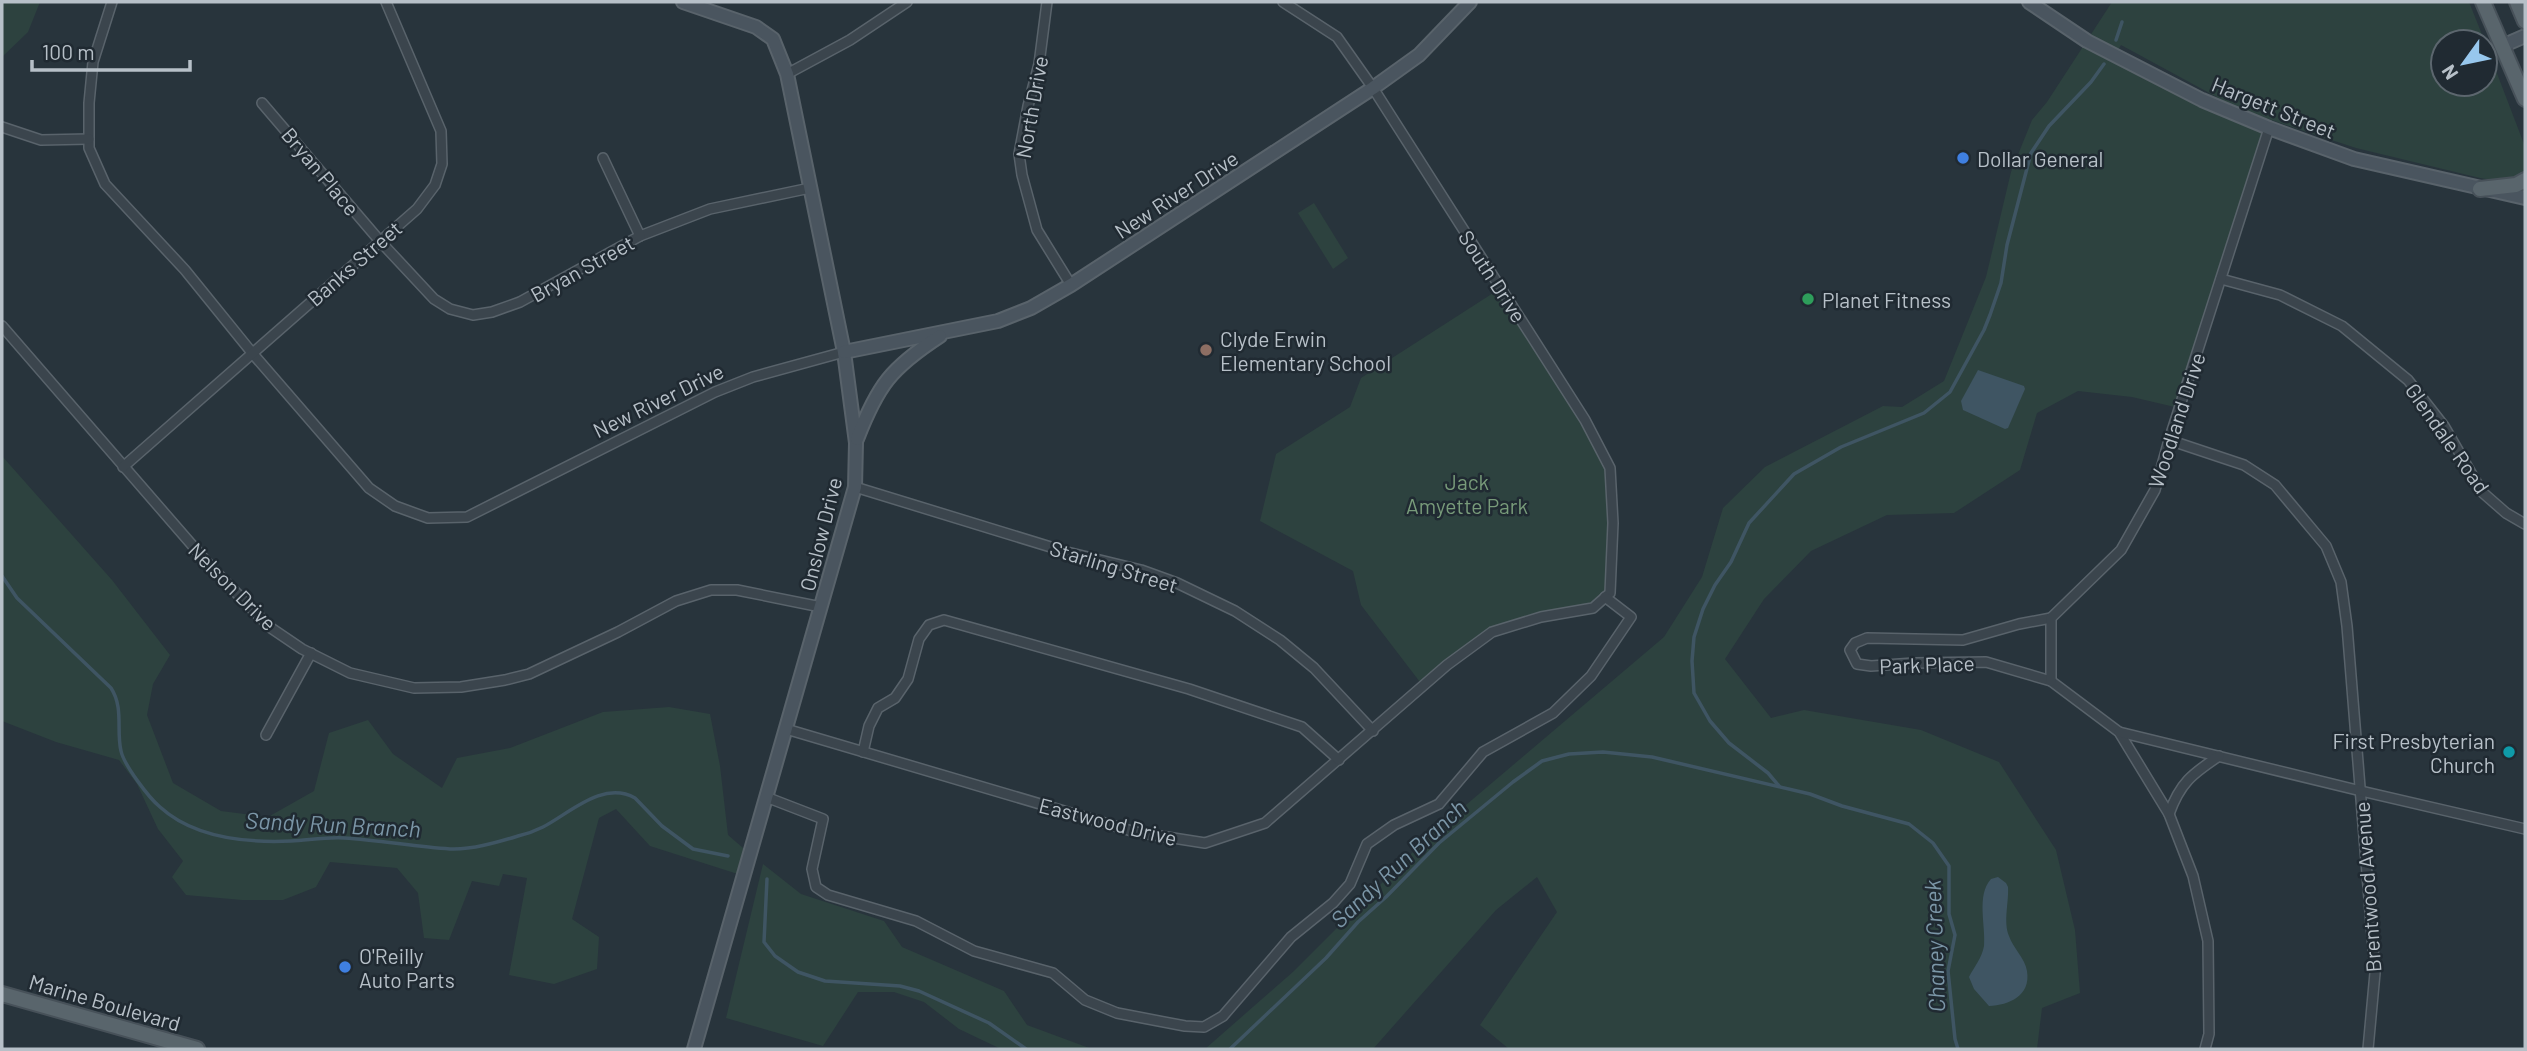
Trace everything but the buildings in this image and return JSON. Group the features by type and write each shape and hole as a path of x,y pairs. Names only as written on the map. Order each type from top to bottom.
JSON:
{"main road":[{"path":"2483,2 2525,99"},
{"path":"2517,2 2525,21"},
{"path":"2480,189 2516,185 2525,180"},
{"name":"Marine Boulevard","path":"2,994 159,1044 197,1049"}],"street":[{"name":"New River Drive","path":"112,2 93,62 89,103 89,148 106,184 185,270 253,354 369,488 395,506 428,518 467,517 715,392 753,377 845,352 998,321 1031,308 1071,285 1373,88 1419,55 1470,2"},
{"name":"Banks Street","path":"123,467 417,209 435,185 442,164 441,131 386,2"},
{"name":"Onslow Drive","path":"685,2 756,27 773,39 787,74 845,352 856,443 855,487 694,1049"},
{"path":"787,74 850,40 907,2"},
{"name":"North Drive","path":"1047,2 1039,64 1019,154 1037,230 1071,285"},
{"name":"South Drive","path":"1283,2 1337,37 1373,88 1581,414 1610,468 1612,523 1607,595"},
{"name":"Hargett Street","path":"2029,2 2087,41 2202,100 2269,128 2354,159 2525,198"},
{"path":"2502,46 2525,36"},
{"name":"Bryan Place","path":"262,103 379,240"},
{"path":"2,127 41,140 89,139"},
{"name":"Woodland Drive","path":"2051,618 2121,550 2155,490 2269,128"},
{"path":"603,158 640,236"},
{"name":"Bryan Street","path":"379,240 434,299 450,309 473,314 492,312 520,302 640,236 710,209 810,188"},
{"name":"Glendale Road","path":"2221,279 2280,295 2342,326 2408,380 2444,426 2482,492 2506,513 2525,524"},
{"name":"Nelson Drive","path":"2,327 212,568 265,622 311,653 350,673 414,688 461,687 529,674 676,601 711,590 737,590 821,607"},
{"path":"856,443 870,406 887,379 912,354 946,332"},
{"name":"Brentwood Avenue","path":"2169,440 2244,465 2275,485 2326,546 2341,582 2375,972 2368,1049"},
{"name":"Starling Street","path":"855,487 1068,552 1141,570 1177,583 1235,611 1280,640 1314,668 1373,731"},
{"path":"766,797 823,819 812,869 816,887 828,895 916,921 974,951 1053,973 1085,1000 1117,1013 1204,1027 1223,1016 1291,937 1334,903 1350,884 1367,844 1394,825 1438,804 1483,752 1553,713 1591,676 1631,617 1607,595"},
{"name":"Eastwood Drive","path":"786,729 1135,832 1205,843 1265,823 1447,665 1492,632 1541,617 1593,608 1607,595"},
{"path":"2051,618 2051,681 2119,732 2169,814 2193,876 2208,941 2209,1034 2206,1049"},
{"name":"Park Place","path":"2051,618 1963,640 1867,638 1855,643 1850,650 1857,664 1871,666 1986,662 2051,681"},
{"path":"863,752 869,726 878,708 895,698 908,679 919,639 929,625 944,620 1189,688 1302,727 1339,760"},
{"path":"266,736 311,653"},
{"path":"2119,732 2525,828"},
{"path":"2169,814 2177,793 2189,777 2219,756"}],"green space":[{"path":"2,2 40,2 28,32 2,57"},
{"path":"2112,2 2469,2 2479,28 2429,28 2429,98 2499,98 2499,79 2524,144 2525,169 2519,178 2503,182 2356,148 2237,108 2121,45 2115,55 2269,128 2179,408 2132,397 2078,391 2037,413 2020,470 1954,513 1887,515 1811,551 1764,599 1725,659 1771,718 1804,710 1921,730 1999,762 2056,850 2075,930 2080,993 2042,1008 2037,1049 1509,1049 1480,1025 1557,912 1537,877 1496,910 1373,1049 1205,1049 1294,971 1427,838 1664,637 1702,577 1723,508 1765,467 1883,406 1902,407 1944,381 1986,277 2011,172 2032,120 2047,102"},
{"path":"1314,203 1348,258 1333,269 1298,213"},
{"name":"Jack Amyette Park","path":"1501,288 1610,468 1610,593 1593,608 1492,632 1423,686 1361,605 1353,571 1260,521 1276,454 1350,407 1361,378"},
{"path":"2,456 112,580 170,655 153,684 147,715 173,783 221,811 268,817 314,791 329,733 368,720 393,754 442,788 457,758 510,748 603,712 669,707 710,714 720,766 728,835 750,854 744,876 650,846 616,809 599,818 572,919 599,937 597,969 554,984 509,975 527,878 503,874 499,886 472,881 449,940 424,938 418,893 397,868 330,862 316,887 283,900 242,900 186,895 172,877 183,861 158,829 137,784 119,760 56,742 2,721"},
{"path":"763,864 801,894 884,921 902,947 1004,991 1027,1025 1092,1049 1001,1049 959,1029 924,1002 894,992 858,992 823,1046 726,1018"}],"water":[{"path":"1978,370 2024,386 2008,428 1963,410 1961,401"},
{"path":"1998,877 2008,887 2007,930 2026,966 2027,980 2026,987 2017,998 2004,1004 1989,1006 1974,989 1969,977 1984,946 1983,902 1986,886 1991,879"}],"waterway":[{"path":"2116,40 2122,22"},
{"path":"1779,786 1768,773 1729,743 1710,721 1694,693 1694,637 1703,609 1731,562 1749,523 1794,474 1841,447 1924,413 1950,392 1984,330 2001,283 2007,245 2031,153 2049,126 2091,82 2104,64"},
{"name":"Sandy Run Branch","path":"2,576 17,598 111,688 119,711 121,751 127,764 155,803 189,826 222,836 257,841 344,838 437,848 467,848 531,832 587,800 611,793 635,798 662,826 693,849 728,856"},
{"name":"Sandy Run Branch","path":"1230,1049 1326,958 1358,922 1439,843 1513,782 1542,761 1569,754 1603,752 1652,757 1810,794 1842,806 1909,824 1933,843 1949,866 1949,914 1955,935 1948,971 1958,1049"},
{"name":"Sandy Run Branch","path":"767,879 764,942 775,956 798,972 825,981 900,986 919,991 989,1023 1026,1049"}],"place":[{"name":"Dollar General","path":"1963,158"},
{"name":"Planet Fitness","path":"1808,299"},
{"name":"Clyde Erwin Elementary School","path":"1206,350"},
{"name":"First Presbyterian Church","path":"2509,752"},
{"name":"O'Reilly Auto Parts","path":"345,967"}],"water label":[{"name":"Chaney Creek","path":"1934,946"}]}
